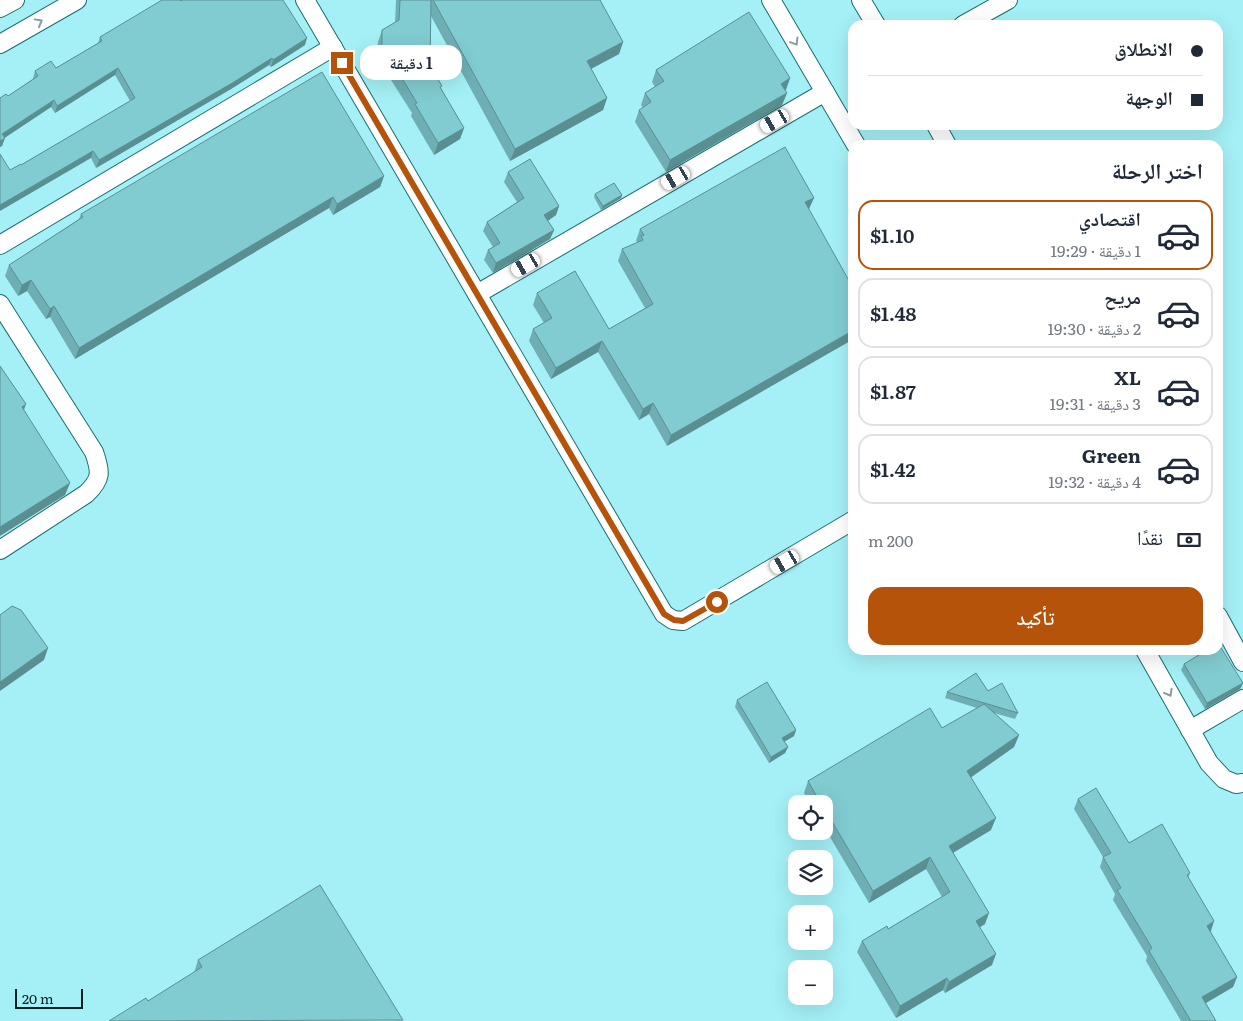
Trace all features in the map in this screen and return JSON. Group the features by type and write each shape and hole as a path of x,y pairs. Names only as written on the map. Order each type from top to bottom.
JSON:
{"street":[{"path":"0,8 15,0"},
{"path":"0,44 77,0"},
{"path":"305,0 664,614 674,620 683,621 848,524"},
{"path":"771,0 853,140"},
{"path":"861,0 873,20"},
{"path":"972,20 1008,0"},
{"path":"0,245 333,47"},
{"path":"477,294 825,92"},
{"path":"0,304 94,452 100,470 96,484 86,494 0,550"},
{"path":"1223,625 1243,662"},
{"path":"1148,655 1209,762 1224,779 1236,784 1243,783"},
{"path":"1190,730 1243,699"}],"building":[{"path":"162,0 283,0 307,38 273,60 272,58 99,160 93,151 0,205 0,154 10,170 135,98 118,68 57,106 54,100 2,134 5,138 0,141 0,98 6,94 8,96 38,76 35,71 51,61 56,68 102,41 100,37"},
{"path":"400,0 431,0 430,66 464,128 438,143 415,104 417,103 382,46 382,30 399,20"},
{"path":"433,0 600,0 623,42 587,61 607,98 515,149"},
{"path":"749,12 790,78 781,84 787,93 670,160 639,110 651,102 645,93 664,81 656,70"},
{"path":"322,72 384,176 337,204 333,197 79,348 54,306 50,309 31,280 22,285 9,265 83,217 81,214"},
{"path":"785,147 814,198 805,202 848,279 848,333 671,435 653,403 643,409 602,341 556,368 533,329 552,318 537,293 575,271 609,329 653,304 622,249 643,240 641,236 644,235 640,229"},
{"path":"530,159 559,206 544,215 554,230 496,263 488,250 500,243 487,222 524,198 508,172"},
{"path":"614,183 622,195 603,206 595,194"},
{"path":"0,366 26,404 22,407 70,483 0,527"},
{"path":"12,606 21,610 48,648 0,682 0,615"},
{"path":"1223,651 1243,683 1207,703 1184,664 1199,655 1223,655"},
{"path":"976,673 988,691 1002,683 1018,713 947,692"},
{"path":"767,682 796,730 782,738 788,747 771,757 737,700"},
{"path":"984,704 1019,735 967,771 996,818 949,846 989,913 976,921 996,954 949,982 947,978 900,1006 862,941 887,926 888,929 950,892 930,857 873,891 833,823 833,795 816,795 808,781 930,708 942,728"},
{"path":"1096,788 1129,843 1162,824 1190,873 1187,875 1214,921 1207,926 1237,977 1202,997 1216,1021 1191,1021 1149,951 1152,948 1117,890 1121,888 1103,857 1111,853 1078,799"},
{"path":"320,885 403,1020 109,1021 146,998 148,1001 202,967 198,960"}],"route":[{"path":"342,63 664,614 674,620 683,621 717,602"}]}
